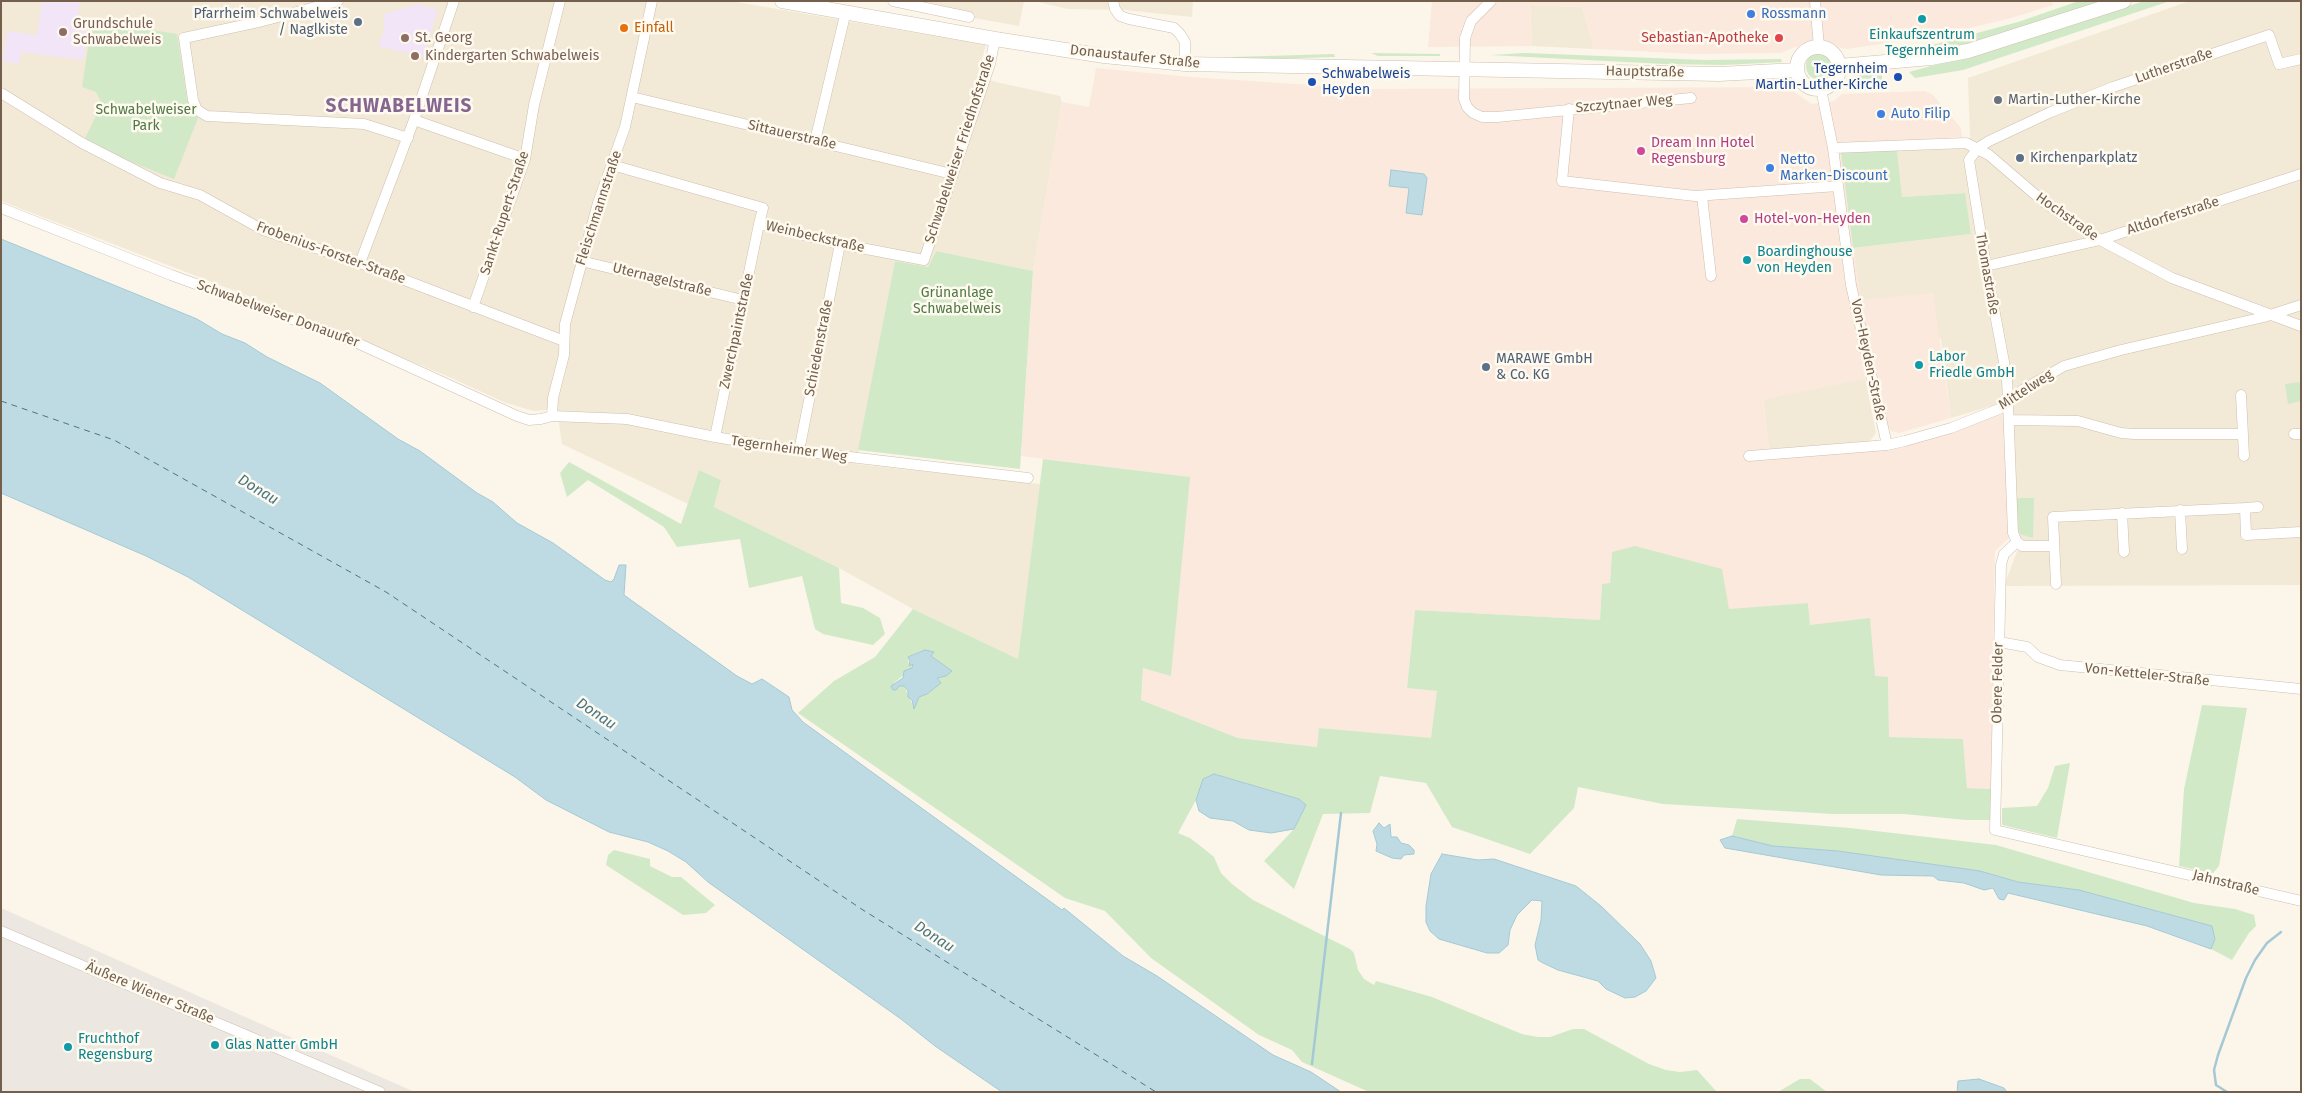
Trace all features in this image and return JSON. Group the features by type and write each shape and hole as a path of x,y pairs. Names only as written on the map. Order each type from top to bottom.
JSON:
{"main road":[{"name":"Donaustaufer Straße","path":"782,1 994,39 1104,56 1185,64 1493,70"},
{"path":"1839,66 1931,58 1968,51 2124,1"},
{"path":"1819,47 1831,51 1838,60 1839,66 1836,78 1827,87 1821,89 1814,88 1803,82 1797,70 1798,63 1806,51 1819,47"},
{"name":"Hauptstraße","path":"1493,70 1719,74 1797,70"}],"street":[{"path":"338,1 263,22 184,38 193,100 197,110 207,116 364,124 408,138"},
{"path":"360,263 408,138 454,1"},
{"name":"Sankt-Rupert-Straße","path":"473,307 525,159 534,105 560,1"},
{"name":"Fleischmannstraße","path":"552,416 553,398 564,356 565,324 598,203 625,127 652,1"},
{"path":"893,1 969,17"},
{"path":"1113,1 1115,9 1120,16 1129,20 1174,28 1184,42 1185,64"},
{"path":"1464,70 1465,38 1468,29 1476,14 1491,1"},
{"path":"1815,1 1819,47"},
{"path":"815,141 846,12"},
{"name":"Lutherstraße","path":"1978,148 2051,112 2113,87 2269,35 2279,64 2301,58"},
{"name":"Schwabelweiser Friedhofstraße","path":"924,260 990,64 994,39"},
{"name":"Szczytnaer Weg","path":"1464,70 1464,99 1468,108 1473,113 1482,116 1497,117 1691,98"},
{"name":"Von-Heyden-Straße","path":"1821,89 1833,148 1851,285 1887,445"},
{"name":"Frobenius-Forster-Straße","path":"1,93 82,142 160,183 200,195 263,230 360,263 564,341"},
{"name":"Sittauerstraße","path":"632,97 952,174"},
{"path":"1569,109 1562,181 1702,196 1838,186"},
{"path":"414,120 525,159"},
{"name":"Hochstraße","path":"1833,148 1966,143 1978,148 2045,203 2100,240 2172,278 2301,326"},
{"name":"Thomastraße","path":"1978,148 1969,160 2007,378 2009,402"},
{"name":"Weinbeckstraße","path":"612,165 762,208 759,224 840,244 924,260"},
{"name":"Altdorferstraße","path":"1986,266 2100,240 2301,174"},
{"path":"1702,196 1711,276"},
{"name":"Schwabelweiser Donauufer","path":"1,208 171,275 355,342 517,416 529,420 552,416"},
{"name":"Zwerchpaintstraße","path":"715,437 759,224"},
{"name":"Schiedenstraße","path":"799,451 840,244"},
{"name":"Uternagelstraße","path":"581,261 743,300"},
{"name":"Mittelweg","path":"1749,456 1887,445 1951,428 1998,409 2024,389 2064,366 2301,305"},
{"path":"2241,395 2244,456"},
{"path":"2009,402 2013,533 2018,542 2028,547 2054,546"},
{"name":"Tegernheimer Weg","path":"552,416 627,419 715,437 799,451 1028,478"},
{"path":"2010,420 2078,421 2091,423 2121,433 2134,434 2243,434"},
{"path":"2056,584 2053,517 2258,507"},
{"path":"2245,508 2246,535 2301,532"},
{"path":"2180,510 2182,549"},
{"path":"2122,513 2124,552"},
{"name":"Obere Felder","path":"1995,830 2002,558 2018,542"},
{"name":"Von-Ketteler-Straße","path":"1999,642 2027,647 2038,657 2060,666 2301,689"},
{"name":"Jahnstraße","path":"1995,830 2301,901"},
{"name":"Äußere Wiener Straße","path":"1,931 380,1092"}],"shaded area":[{"path":"1,1 731,1 986,45 977,76 1060,96 1062,102 1033,271 936,251 928,267 895,261 856,464 1040,484 1018,659 913,609 839,568 714,507 721,480 699,470 688,504 562,444 557,409 534,411 506,403 447,376 303,317 1,201"},
{"name":"Grundschule Schwabelweis","path":"42,1 80,1 76,29 88,31 83,60 21,52 19,64 2,61 7,31 37,35"},
{"path":"923,1 1024,1 1019,26 974,18 975,14"},
{"path":"1034,1 1193,1 1192,17 1125,10 1068,9"},
{"path":"1432,1 2052,1 2053,5 2011,18 1941,35 1847,49 1818,43 1795,47 1781,53 1695,54 1594,49 1582,7 1530,5 1532,46 1428,47"},
{"path":"2190,1 2301,1 2301,585 2004,586 2018,549 2005,405 1991,406 1951,418 1941,339 1861,300 1853,248 1971,234 1964,193 1902,197 1897,149 1960,147 1970,137 1968,78"},
{"name":"St. Georg","path":"418,4 438,10 423,57 378,46 384,31 384,14"},
{"path":"1530,5 1582,7 1594,49 1532,46"},
{"path":"1096,68 1191,77 1372,89 1787,87 1812,104 1834,101 1842,94 1924,91 1932,94 1961,128 1962,137 1840,144 1861,300 1933,293 1951,418 1899,433 1891,431 1887,424 1875,376 1763,400 1770,458 1884,450 2005,411 2010,537 1995,551 1991,789 1967,788 1963,739 1889,737 1888,677 1875,677 1810,625 1808,603 1729,610 1612,552 1610,584 1602,584 1600,620 1415,610 1407,688 1438,691 1431,739 1319,728 1318,747 1238,738 1141,700 1143,668 1171,675 1189,477 1021,456 1033,271 1062,102 1089,107"},
{"path":"1865,378 1876,433 1869,442 1769,449 1763,399"},
{"path":"1,908 344,1061 415,1092 1,1092"}],"green space":[{"path":"2079,1 2103,1 1967,44 1927,52 1909,51 1912,47 1936,44 2018,22"},
{"path":"2170,1 1963,70 1915,78 1909,72 2008,45 2141,2"},
{"name":"Schwabelweiser Park","path":"92,21 177,34 187,99 198,118 174,179 124,159 85,138 102,104 96,92 82,87"},
{"path":"1820,52 1830,56 1834,66 1830,76 1820,80 1810,76 1806,66 1810,56"},
{"path":"1371,53 1440,54 1440,56 1378,56"},
{"path":"1525,53 1705,60 1781,59 1782,62 1724,65 1664,64 1490,55"},
{"path":"1334,54 1335,57 1232,59 1232,57"},
{"path":"1856,74 1882,75 1882,82 1860,81"},
{"path":"1897,149 1902,197 1965,193 1971,234 1853,248 1841,153"},
{"name":"Grünanlage Schwabelweis","path":"936,251 1033,271 1020,469 858,450 895,261 928,267"},
{"path":"2301,382 2301,401 2288,404 2285,384"},
{"path":"1043,459 1190,477 1171,676 1143,668 1141,700 1238,738 1317,747 1319,728 1431,738 1437,691 1407,688 1415,610 1600,620 1602,584 1610,583 1612,552 1635,546 1722,569 1729,609 1808,603 1810,625 1870,618 1875,676 1888,677 1889,737 1963,739 1967,788 1991,789 1991,820 1966,820 1904,814 1833,814 1663,804 1578,787 1574,808 1530,854 1452,827 1426,783 1380,776 1370,813 1323,814 1294,889 1264,861 1294,829 1306,805 1299,799 1214,774 1203,779 1196,800 1178,833 1190,838 1214,857 1221,873 1253,900 1350,949 1354,953 1358,970 1364,979 1374,985 1376,981 1432,997 1522,1034 1550,1037 1573,1029 1584,1029 1649,1064 1666,1070 1680,1072 1697,1070 1717,1092 1369,1092 1302,1062 1292,1050 1259,1035 1151,958 1105,911 1065,898 798,713 834,681 875,657 913,609 1018,659","holes":["925,650 933,653 931,656 952,671 946,676 937,678 941,683 927,694 919,697 914,708 904,686 894,683 912,668 913,664 909,666 908,657"]},
{"path":"569,462 681,524 699,470 721,480 714,507 839,568 841,603 863,608 880,618 885,634 873,645 823,634 815,629 802,576 749,588 740,539 677,547 664,527 588,480 567,497 560,473"},
{"path":"2015,498 2034,498 2033,538 2020,534 2017,526"},
{"path":"2202,705 2247,708 2219,866 2213,873 2179,866 2184,789"},
{"path":"2070,763 2057,838 2002,825 2002,808 2037,806 2048,788 2055,766"},
{"path":"1737,819 1850,828 1996,845 2194,903 2235,909 2254,915 2256,926 2249,933 2232,960 2211,949 2215,939 2212,926 2079,890 2018,882 1980,871 1838,851 1773,846 1732,836"},
{"path":"614,850 650,859 650,866 672,877 681,877 715,905 706,913 683,915 606,865 608,855"},
{"path":"1800,1079 1810,1079 1827,1092 1778,1092"}],"water":[{"path":"1391,170 1424,174 1427,178 1422,215 1406,213 1409,188 1389,186"},
{"name":"Donau","path":"1,239 197,319 222,334 245,343 267,357 320,383 398,439 420,451 477,493 493,502 517,523 553,543 605,580 611,582 619,565 626,565 624,595 737,676 752,684 762,679 789,697 792,710 803,722 1062,910 1064,908 1123,956 1157,976 1273,1055 1311,1072 1341,1092 1002,1092 935,1046 901,1019 708,882 686,862 668,851 648,842 609,832 546,800 515,777 188,577 146,556 1,493"},
{"path":"925,650 934,652 931,656 952,671 946,676 937,678 941,683 927,694 919,697 914,709 912,700 908,697 908,691 904,686 899,686 896,690 893,690 891,686 903,678 904,671 912,668 913,664 909,666 910,661 908,657"},
{"path":"1214,774 1299,799 1306,805 1294,829 1271,833 1249,830 1233,821 1210,818 1199,811 1196,800 1203,779"},
{"path":"1379,823 1384,828 1390,824 1391,837 1397,837 1401,843 1409,845 1414,850 1414,854 1404,855 1401,859 1392,858 1376,851 1377,844 1373,831"},
{"path":"1732,836 1773,846 1838,851 1980,871 2018,882 2079,890 2212,926 2215,939 2211,949 2147,926 2008,893 2004,900 1999,899 1993,888 1984,890 1964,883 1938,880 1933,876 1881,875 1725,848 1720,840"},
{"path":"1442,854 1478,860 1494,859 1576,886 1601,906 1640,944 1651,961 1656,978 1646,991 1635,997 1625,998 1606,989 1598,981 1558,970 1538,960 1535,945 1541,920 1542,901 1532,900 1517,915 1510,930 1508,945 1499,953 1487,953 1439,939 1430,931 1426,922 1426,906 1431,874"},
{"path":"1979,1079 2004,1088 2007,1092 1957,1092 1958,1081"}],"waterway":[{"path":"1312,1064 1341,813"},
{"path":"2227,1092 2216,1085 2214,1070 2218,1055 2246,978 2255,960 2267,943 2281,932"}],"ferry route":[{"path":"1,401 114,440 386,592 863,910 1156,1092"}],"place":[{"name":"Rossmann","path":"1751,14"},
{"name":"Einkaufszentrum Tegernheim","path":"1922,19"},
{"name":"Pfarrheim Schwabelweis / Naglkiste","path":"358,22"},
{"name":"Einfall","path":"624,28"},
{"name":"Grundschule Schwabelweis","path":"63,32"},
{"name":"St. Georg","path":"405,38"},
{"name":"Sebastian-Apotheke","path":"1779,38"},
{"name":"Kindergarten Schwabelweis","path":"415,56"},
{"name":"Tegernheim Martin-Luther-Kirche","path":"1898,77"},
{"name":"Schwabelweis Heyden","path":"1312,82"},
{"name":"Martin-Luther-Kirche","path":"1998,100"},
{"name":"Auto Filip","path":"1881,114"},
{"name":"Dream Inn Hotel Regensburg","path":"1641,151"},
{"name":"Kirchenparkplatz","path":"2020,158"},
{"name":"Netto Marken-Discount","path":"1770,168"},
{"name":"Hotel-von-Heyden","path":"1744,219"},
{"name":"Boardinghouse von Heyden","path":"1747,260"},
{"name":"Labor Friedle GmbH","path":"1919,365"},
{"name":"MARAWE GmbH & Co. KG","path":"1486,367"},
{"name":"Glas Natter GmbH","path":"215,1045"},
{"name":"Fruchthof Regensburg","path":"68,1047"}],"district":[{"name":"SCHWABELWEIS","path":"399,107"}]}
